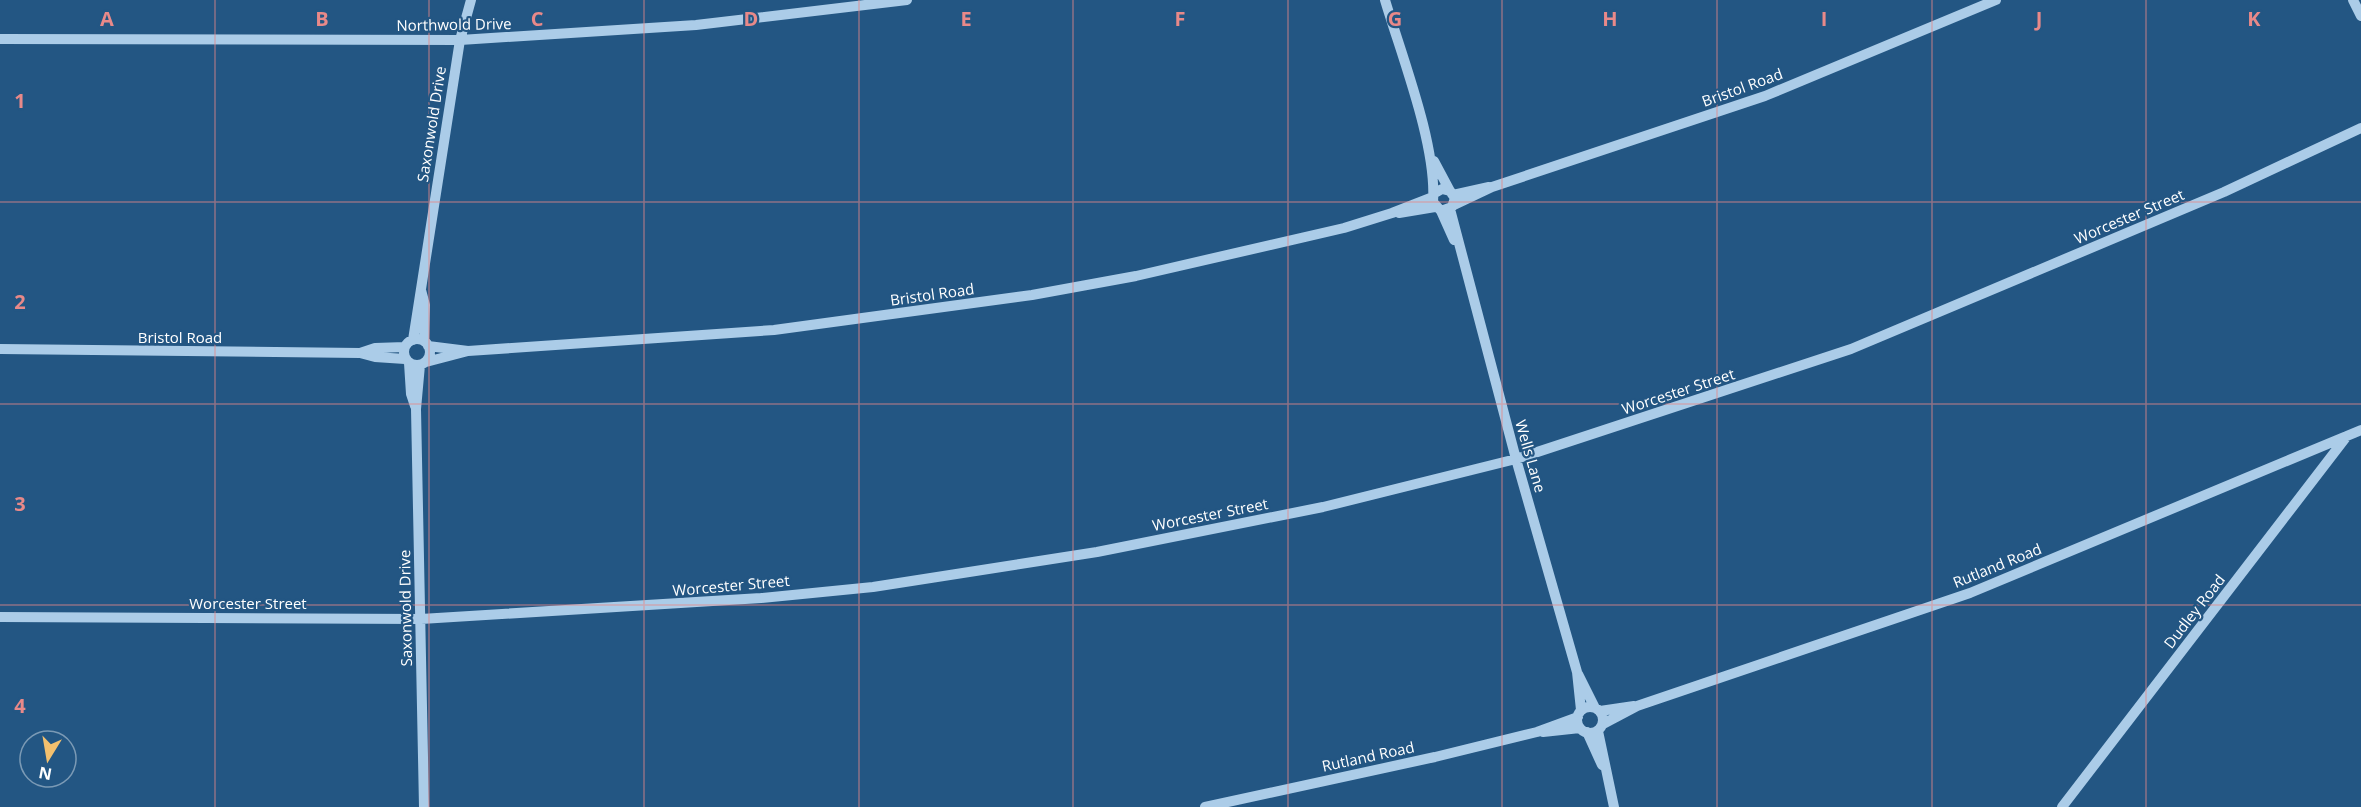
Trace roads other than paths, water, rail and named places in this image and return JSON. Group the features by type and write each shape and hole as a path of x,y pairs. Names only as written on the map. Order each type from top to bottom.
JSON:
{"street":[{"name":"Saxonwold Drive","path":"424,807 416,410 411,394 416,353 416,306 421,290 460,40 471,0"},
{"name":"Northwold Drive","path":"0,39 460,40 696,25 907,0"},
{"name":"Wells Lane","path":"1385,0 1459,248 1577,672 1588,724 1604,768 1614,807"},
{"name":"Bristol Road","path":"0,350 360,353 375,348 416,353 468,351 774,330 936,310 1136,276 1344,228 1492,187 1765,96 1996,0"},
{"path":"2353,0 2361,16"},
{"name":"Worcester Street","path":"0,617 421,619 660,606 873,586 1097,552 1311,510 1516,459 1851,349 2224,192 2361,128"},
{"name":"Bristol Road","path":"416,353 468,351"},
{"name":"Rutland Road","path":"1205,807 1537,732 1588,724 1970,593 2361,430"},
{"name":"Dudley Road","path":"2062,807 2349,434"},
{"name":"Wells Lane","path":"1577,672 1598,709 1588,724"},
{"name":"Rutland Road","path":"1588,724 1598,709 1637,706"}]}
